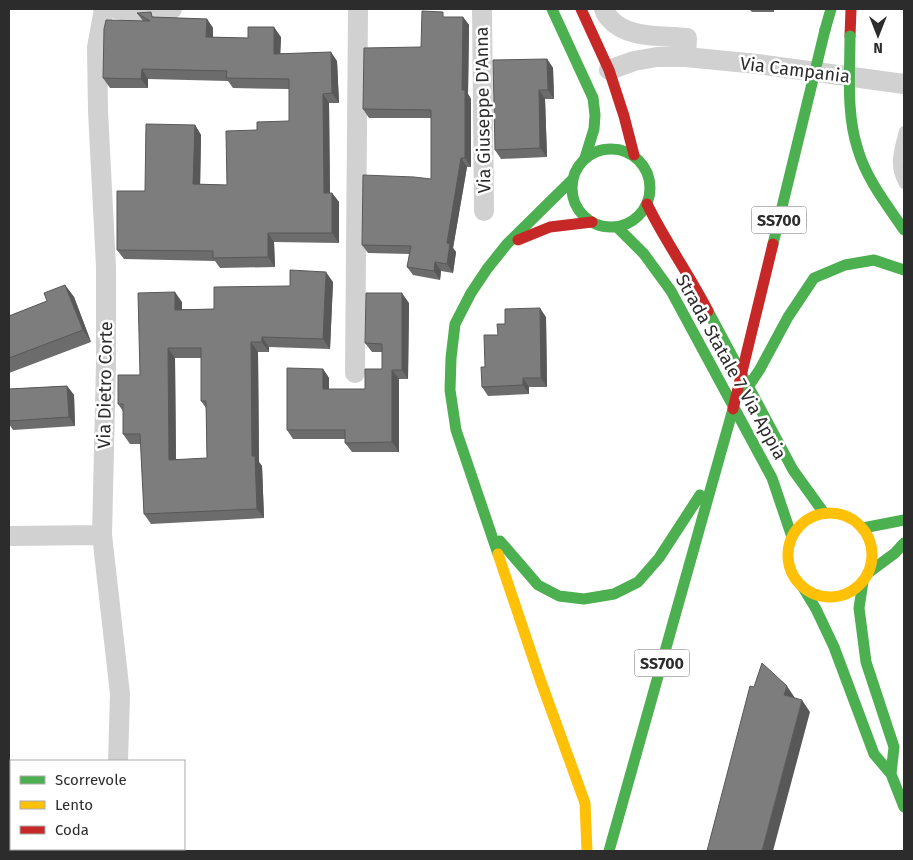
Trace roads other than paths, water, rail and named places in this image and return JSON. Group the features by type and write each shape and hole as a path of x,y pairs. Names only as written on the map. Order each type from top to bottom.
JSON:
{"main road":[{"path":"552,9 593,98 596,113 596,129 585,158 577,168 572,180 573,200 584,217 604,226 617,227 640,215 647,204 651,190 649,177 643,165 634,155 622,150 609,148 596,151 585,158"},
{"path":"581,9 609,70 634,155"},
{"name":"SS700","path":"609,851 733,409 831,9"},
{"path":"851,9 850,109 857,150 876,189 904,230"},
{"name":"SS700","path":"572,180 550,204 507,244 471,293 455,324 450,390 456,430 490,530 538,585 559,596 584,599 614,594 638,582 659,558 714,474"},
{"name":"Strada Statale 7 Via Appia","path":"647,204 662,233 692,280 793,470 824,513"},
{"name":"SS700","path":"507,244 550,227 592,222"},
{"name":"Strada Statale 7 Via Appia","path":"617,227 644,254 671,291 772,478 792,537 788,550 789,563 794,576 816,609 834,647 874,754 891,774 904,807"},
{"name":"SS700","path":"733,409 760,370 788,317 814,278 845,265 874,260 904,270"},
{"path":"792,537 797,528 805,521 824,513 839,513 852,518 863,528 904,520"},
{"name":"Strada Statale 7 Via Appia","path":"863,528 870,538 872,562 859,608 866,662 894,747 891,774"},
{"path":"490,530 540,679 572,761 585,803 587,851"},
{"path":"802,586 822,596 834,597 850,592 904,543"}],"street":[{"name":"Via Dietro Corte","path":"104,9 97,47 98,111 106,276 102,536 120,694 118,760"},
{"path":"116,9 126,11 172,9"},
{"path":"355,373 358,9"},
{"name":"Via Giuseppe D'Anna","path":"482,9 484,211"},
{"path":"604,9 610,20 623,29 640,33 687,38 686,57"},
{"name":"Via Campania","path":"609,70 649,58 686,57 757,64 904,84"},
{"path":"9,536 102,536"}],"lane":[{"path":"904,131 897,165 899,175 904,184"}]}
